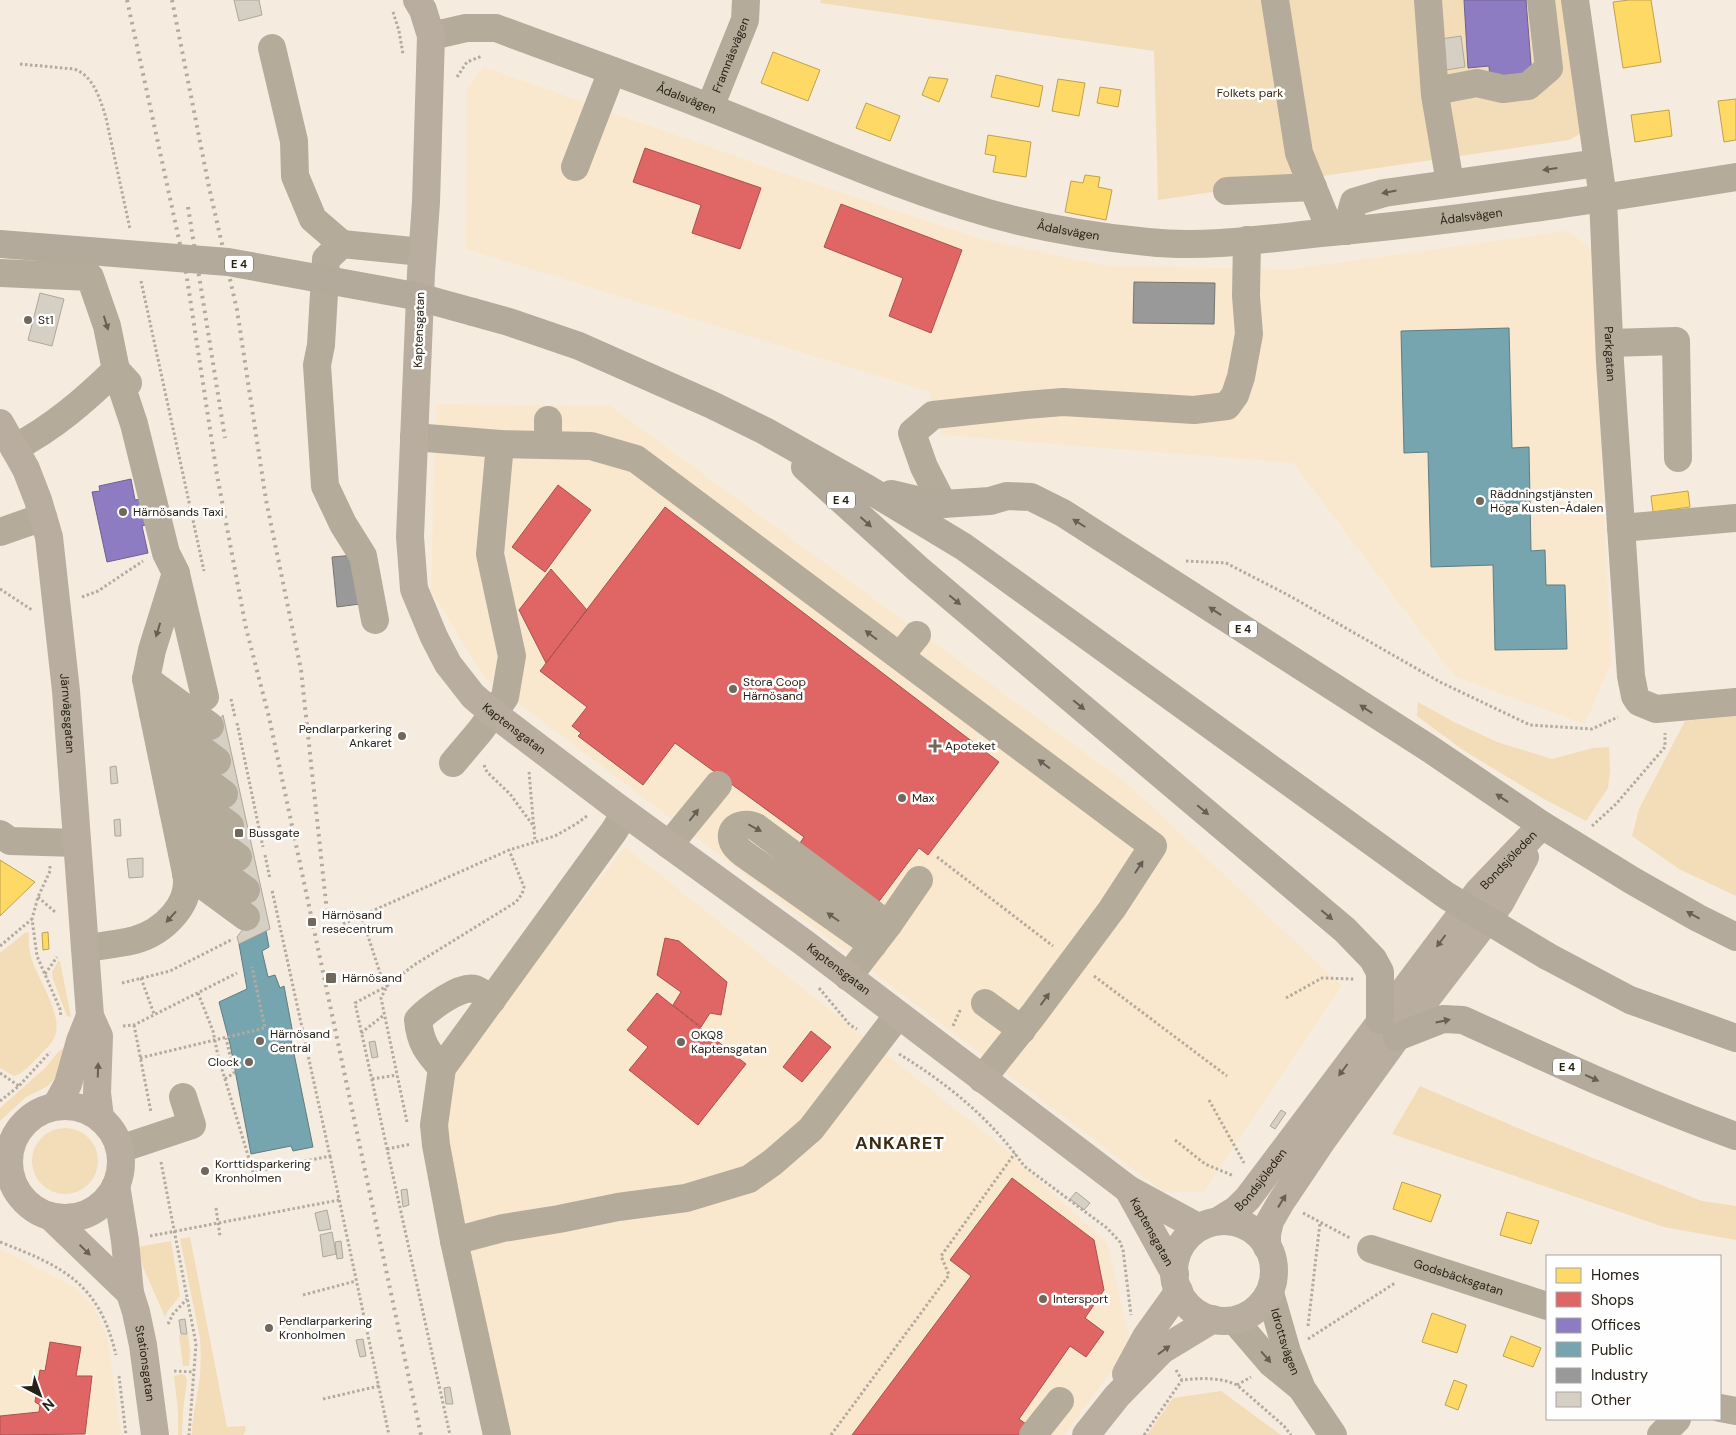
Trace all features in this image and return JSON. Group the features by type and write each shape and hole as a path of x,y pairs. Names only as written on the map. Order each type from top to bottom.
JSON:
{"highway":[{"name":"E 4","path":"0,244 228,262 415,296 509,322 580,346 712,405 765,431 868,489 964,547 1447,896 1547,956 1630,1000 1736,1038"},
{"name":"E 4","path":"765,431 918,569 1345,930 1373,959 1380,972 1389,1029 1444,1019 1463,1020 1671,1112 1736,1136"},
{"name":"E 4","path":"868,489 925,502 944,504 990,501 1007,496 1031,497 1063,513 1430,749 1542,825 1633,881 1736,937"}],"main road":[{"name":"Kaptensgatan","path":"418,0 431,36 426,192 410,537 414,589 434,637 448,664 473,696 493,713 848,977 1128,1189 1208,1224"},
{"name":"Järnvägsgatan","path":"0,423 26,469 49,537 66,691 64,842 85,948 90,1016 99,1036 97,1093 100,1118"},
{"name":"Bondsjöleden","path":"1267,1247 1270,1221 1281,1202 1324,1138 1389,1029 1478,892 1542,825"},
{"name":"Järnvägsgatan","path":"56,1106 68,1084 80,1041 90,1016"},
{"name":"Bondsjöleden","path":"1208,1224 1237,1209 1248,1198 1389,1029"},
{"path":"0,1206 42,1213 66,1218 82,1216 96,1209 108,1198 116,1185 121,1167 120,1149 112,1132 100,1118 84,1109 70,1106 56,1106 41,1111 27,1120 8,1139 10,1149 9,1166 13,1183 22,1198 42,1213 130,1293"},
{"name":"Stationsgatan","path":"116,1185 125,1241 130,1293 140,1330 155,1435"},
{"name":"Kaptensgatan","path":"1128,1189 1177,1282"},
{"path":"1236,1223 1255,1233 1267,1247 1274,1268 1273,1285 1270,1293 1258,1310 1243,1319 1224,1320 1201,1314 1190,1306 1177,1282 1175,1266 1178,1249 1185,1238 1208,1224 1236,1223"},
{"path":"1117,1396 1127,1372 1177,1282"},
{"path":"1086,1435 1117,1396 1162,1350 1224,1320"}],"street":[{"name":"Framnäsvägen","path":"710,107 745,20 746,0"},
{"path":"1274,0 1299,153 1313,187 1338,232"},
{"path":"1435,91 1477,83 1503,89 1528,86 1549,68 1541,0"},
{"name":"Parkgatan","path":"1574,0 1603,198 1610,344 1631,676 1636,696 1639,702 1644,705"},
{"path":"1422,2 1450,183"},
{"name":"Ådalsvägen","path":"431,36 466,28 496,28 710,107 888,180 968,207 1033,224 1096,236 1152,243 1200,244 1423,223 1736,177"},
{"path":"272,48 294,141 296,176 313,219 342,244 422,252"},
{"path":"576,167 612,71"},
{"path":"1338,232 1354,202 1384,193 1598,163"},
{"path":"1227,191 1313,187"},
{"path":"944,504 924,467 912,432 933,415 1063,402 1194,410 1227,406 1235,395 1238,386 1250,334 1246,296 1248,240"},
{"path":"342,244 326,259 321,345 317,365 326,486 343,524 362,556 375,620"},
{"path":"0,273 90,277 107,326 116,370 134,424 166,553 176,573 205,696"},
{"path":"1610,344 1676,340 1678,458"},
{"path":"14,448 30,440 66,416 116,370"},
{"path":"414,437 500,444 548,432 636,459 1153,846 1112,909 1022,1030 982,1079"},
{"path":"460,754 505,697 512,656 490,554 500,444"},
{"path":"0,532 43,517"},
{"path":"1621,528 1736,518"},
{"path":"85,948 137,940 165,923 184,900 188,889 146,679 152,650 176,573"},
{"path":"900,656 917,635"},
{"path":"146,679 210,726"},
{"path":"1644,705 1656,709 1736,702"},
{"path":"153,713 217,761"},
{"path":"160,746 224,794"},
{"path":"167,778 230,826"},
{"path":"670,845 718,785"},
{"path":"173,810 238,857"},
{"path":"496,1435 454,1241 434,1125 442,1068 614,831 625,813"},
{"path":"743,824 750,824 756,827 880,935 744,854 734,845 732,840 733,833 737,827 743,824"},
{"path":"0,834 10,841 64,842"},
{"path":"180,842 246,890"},
{"path":"186,873 252,925"},
{"path":"848,977 919,880"},
{"path":"442,1068 428,1054 420,1035 418,1020 426,1010 464,989 475,989 492,1000"},
{"path":"985,1003 1022,1030"},
{"path":"454,1241 503,1228 618,1207 686,1198 749,1179 773,1162 810,1129 898,1015"},
{"path":"120,1149 192,1125 183,1097"},
{"name":"Godsbäcksgatan","path":"1371,1249 1546,1306"},
{"name":"Idrottsvägen","path":"1270,1293 1287,1352 1302,1389 1333,1435"},
{"name":"Idrottsvägen","path":"1224,1320 1302,1389"},
{"path":"1033,1435 1060,1401"},
{"path":"1721,1408 1736,1411"},
{"path":"1662,1435 1676,1420"}],"path":[{"path":"455,84 457,76 467,62 478,56 488,54"},
{"path":"77,599 98,591 147,558"},
{"path":"1171,581 1178,568 1186,560 1226,563 1288,595 1440,682 1530,725 1592,729 1644,705"},
{"path":"0,589 36,613 35,606"},
{"path":"1589,828 1616,804 1665,746 1665,726"},
{"path":"460,754 481,758 488,772 510,794 535,828"},
{"path":"528,764 535,841"},
{"path":"342,924 509,850 555,836 589,814"},
{"path":"62,1018 60,1009 37,956 32,919 38,897 64,842"},
{"path":"937,857 1055,947"},
{"path":"38,897 55,912"},
{"path":"361,915 383,982 387,986 355,1003 450,1435"},
{"path":"122,983 170,971 252,925 278,917"},
{"path":"0,946 32,919"},
{"path":"45,975 57,957"},
{"path":"140,1058 265,1028 252,967"},
{"path":"151,1113 134,1025 238,973"},
{"path":"1090,973 1227,1076"},
{"path":"141,978 154,1014"},
{"path":"1286,998 1322,978 1361,979"},
{"path":"198,993 213,1031 225,1079 253,1172 306,1161"},
{"path":"361,1033 384,1015"},
{"path":"225,1079 234,1073 226,1038"},
{"path":"0,1101 19,1086 52,1049"},
{"path":"0,1072 19,1086"},
{"path":"372,1079 397,1075"},
{"path":"1175,1140 1205,1164 1241,1179"},
{"path":"830,1435 949,1275 941,1256 1015,1153"},
{"path":"330,1156 389,1435"},
{"path":"160,1160 196,1344 189,1435"},
{"path":"146,1236 339,1200"},
{"path":"216,1208 220,1236"},
{"path":"1320,1223 1306,1341 1424,1266"},
{"path":"0,1242 53,1265 76,1280 92,1297 99,1308 109,1327 117,1356"},
{"path":"303,1295 356,1281"},
{"path":"168,1324 173,1314 187,1298"},
{"path":"174,1371 194,1372"},
{"path":"1237,1385 1255,1374"},
{"path":"119,1376 126,1435"},
{"path":"1144,1435 1182,1380 1210,1379 1228,1381 1237,1385 1284,1426 1291,1435"},
{"path":"323,1399 379,1386"}],"shaded area":[{"path":"484,67 803,180 985,240 1107,266 1292,269 1567,231 1592,249 1611,663 1585,724 1455,677 1293,463 942,435 930,392 466,249 467,88"},
{"path":"436,404 610,406 1129,785 1342,986 1204,1192 1163,1192 484,677 431,591"},
{"path":"625,847 1003,1147 1107,1243 1131,1345 1064,1435 486,1435 422,1107"},
{"path":"0,1249 75,1287 95,1308 108,1341 121,1435 0,1435"}],"green space":[{"name":"Folkets park","path":"821,0 1563,0 1582,133 1569,140 1158,200 1154,51 820,3"},
{"path":"1418,702 1454,722 1497,742 1552,759 1593,748 1609,747 1610,771 1608,788 1586,821 1542,798 1463,750 1417,716"},
{"path":"1736,716 1736,896 1679,869 1632,836 1639,809 1685,721"},
{"path":"26,932 29,933 29,947 33,961 52,1005 57,1027 55,1036 48,1047 27,1068 14,1076 0,1068 0,953"},
{"path":"58,961 60,961 71,1017 67,1016 53,979 52,972"},
{"path":"66,1047 58,1075 48,1086 26,1097 0,1121 0,1108 46,1067 59,1051"},
{"path":"1420,1086 1532,1134 1702,1201 1736,1206 1736,1240 1664,1227 1392,1134"},
{"path":"65,1128 78,1131 88,1138 95,1148 98,1161 95,1174 88,1184 78,1191 65,1194 52,1191 42,1184 35,1174 32,1161 35,1148 42,1138 52,1131"},
{"path":"190,1237 227,1427 245,1426 246,1430 243,1435 192,1435 200,1375 200,1338 180,1239"},
{"path":"171,1241 180,1296 165,1317 143,1267 137,1247"},
{"path":"188,1334 189,1366 183,1366 179,1335"},
{"path":"185,1375 187,1380 182,1435 178,1435 178,1411 174,1376"},
{"path":"1221,1391 1281,1435 1147,1435 1173,1398"}],"building: Homes":[{"path":"1651,0 1661,62 1623,68 1613,2"},
{"path":"773,52 820,70 808,101 761,83"},
{"path":"996,75 1043,86 1039,107 991,97"},
{"path":"929,77 948,79 939,102 922,95"},
{"path":"1058,79 1085,83 1079,116 1052,111"},
{"path":"1100,87 1121,90 1118,107 1097,103"},
{"path":"1736,99 1736,140 1724,142 1718,101"},
{"path":"866,103 900,116 890,141 856,128"},
{"path":"1669,110 1672,136 1635,142 1631,115"},
{"path":"988,135 1031,142 1026,177 993,172 996,156 985,154"},
{"path":"1085,175 1100,177 1098,187 1112,190 1106,220 1065,212 1071,181 1083,183"},
{"path":"1688,491 1690,507 1653,512 1651,496"},
{"path":"0,860 35,882 0,916"},
{"path":"48,932 49,949 43,950 42,933"},
{"path":"1402,1182 1441,1195 1431,1222 1393,1209"},
{"path":"1507,1212 1539,1221 1531,1244 1500,1235"},
{"path":"1432,1313 1466,1325 1457,1353 1422,1342"},
{"path":"1511,1336 1541,1348 1533,1367 1503,1356"},
{"path":"1454,1380 1467,1385 1458,1410 1445,1405"}],"building: Shops":[{"path":"645,148 761,188 740,249 692,233 701,205 633,182"},
{"path":"841,204 962,250 931,333 889,316 903,278 824,247"},
{"path":"558,485 591,510 545,572 512,547"},
{"name":"Stora Coop Härnösand","path":"665,507 999,762 928,855 919,848 877,904 796,849 804,837 675,743 643,785 578,736 581,733 572,726 587,707 540,671"},
{"path":"551,569 587,610 546,663 519,610"},
{"path":"665,938 679,941 727,982 721,1015 710,1013 701,1027 673,1005 681,992 657,975"},
{"path":"657,993 746,1064 698,1125 629,1070 648,1047 627,1030"},
{"path":"811,1031 831,1047 802,1082 783,1067"},
{"path":"1012,1178 1094,1240 1104,1290 1085,1318 1104,1332 1086,1357 1070,1346 1019,1419 1032,1428 1026,1435 852,1435 971,1276 950,1260"},
{"path":"50,1342 81,1347 76,1376 92,1376 85,1434 0,1435 0,1416 39,1412 40,1405 35,1402 40,1370 45,1371"}],"building: Offices":[{"path":"1464,0 1526,0 1532,77 1490,80 1489,66 1468,68"},
{"name":"Härnösands Taxi","path":"131,479 135,500 147,498 153,523 142,526 148,553 107,562 92,492 100,491 99,486"}],"building: Public":[{"name":"Räddningstjänsten Höga Kusten-Ådalen","path":"1509,328 1512,448 1529,447 1531,551 1545,550 1546,585 1565,585 1567,649 1495,650 1493,565 1431,567 1428,452 1404,453 1401,331"},
{"name":"Härnösand Central","path":"266,931 269,947 262,951 268,977 275,975 280,988 284,986 293,1034 290,1034 313,1147 293,1151 291,1146 251,1154 230,1044 219,1002 247,989 239,944"}],"building: Industry":[{"path":"1134,282 1215,283 1214,324 1133,323"},
{"path":"355,555 360,604 337,607 332,557"}],"building: Other":[{"path":"234,0 259,0 262,15 239,21"},
{"path":"1461,36 1465,67 1446,70 1441,39"},
{"path":"40,293 64,299 52,346 28,340"},
{"name":"Bussgate","path":"223,715 270,929 239,944 237,937 252,917 238,907 201,745"},
{"path":"116,766 118,783 111,784 110,767"},
{"path":"120,819 121,836 115,836 114,820"},
{"path":"143,858 143,877 129,878 127,859"},
{"path":"375,1041 378,1057 372,1058 369,1042"},
{"path":"1281,1110 1286,1113 1275,1129 1270,1126"},
{"path":"407,1189 409,1205 403,1207 401,1190"},
{"path":"1076,1192 1090,1203 1084,1210 1070,1199"},
{"path":"327,1210 331,1229 319,1231 315,1213"},
{"path":"332,1232 336,1254 323,1257 320,1235"},
{"path":"341,1241 343,1258 337,1259 335,1242"},
{"path":"185,1319 187,1334 181,1334 179,1320"},
{"path":"363,1339 366,1356 360,1357 356,1340"},
{"path":"450,1387 453,1404 446,1404 444,1388"}],"railway":[{"path":"127,0 186,272 217,475 246,628 269,717 421,1435"},
{"path":"172,0 209,187 237,310 266,500 301,670 327,912"},
{"path":"188,207 225,438"}],"place":[{"name":"St1","path":"28,320"},
{"name":"Räddningstjänsten Höga Kusten-Ådalen","path":"1480,501"},
{"name":"Härnösands Taxi","path":"123,512"},
{"name":"Stora Coop Härnösand","path":"733,689"},
{"name":"Pendlarparkering Ankaret","path":"402,736"},
{"name":"Apoteket","path":"935,746"},
{"name":"Max","path":"902,798"},
{"name":"Bussgate","path":"239,833"},
{"name":"Härnösand resecentrum","path":"312,922"},
{"name":"Härnösand","path":"331,978"},
{"name":"Härnösand Central","path":"260,1041"},
{"name":"OKQ8 Kaptensgatan","path":"681,1042"},
{"name":"Clock","path":"249,1062"},
{"name":"Korttidsparkering Kronholmen","path":"205,1171"},
{"name":"Intersport","path":"1043,1299"},
{"name":"Pendlarparkering Kronholmen","path":"269,1328"}],"district":[{"name":"ANKARET","path":"900,1143"}]}
